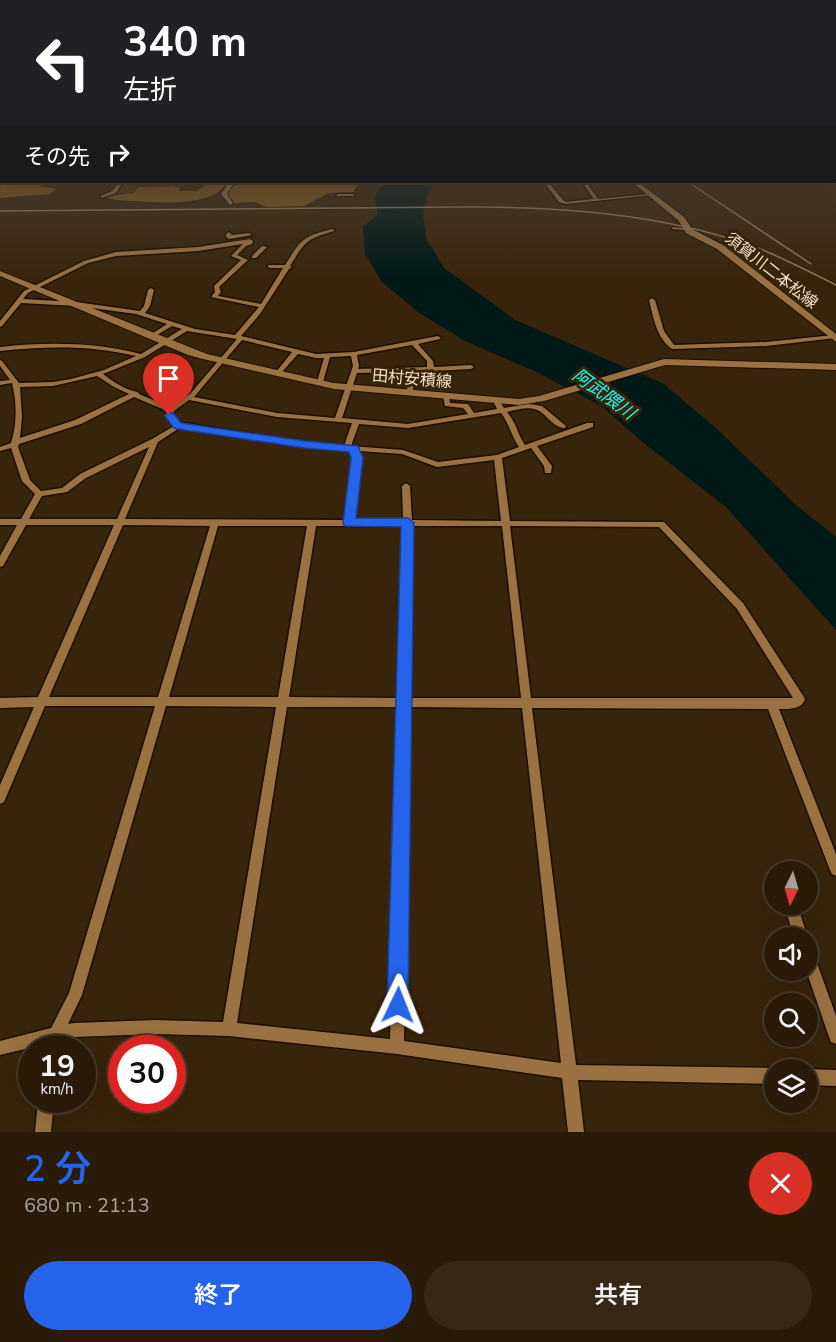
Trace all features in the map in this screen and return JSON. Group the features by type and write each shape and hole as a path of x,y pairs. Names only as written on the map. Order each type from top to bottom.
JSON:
{"main road":[{"path":"230,202 224,194 231,183"},
{"name":"須賀川二本松線","path":"636,183 681,219 687,229 720,247 835,338"},
{"name":"田村安積線","path":"0,273 191,353 348,388 446,396 499,405 524,402 635,368 669,362 836,367"}],"street":[{"path":"103,197 115,191 120,183"},
{"path":"547,183 561,202 650,195"},
{"path":"585,183 597,200"},
{"path":"338,195 353,195"},
{"path":"674,228 687,229"},
{"path":"332,230 311,236 304,242 223,360 188,398 171,410 170,418 178,426 305,445 403,452 428,463 442,465 498,457 590,425"},
{"path":"229,234 229,237 250,240"},
{"path":"250,240 234,256 245,260 216,287 218,292 214,297 262,306"},
{"path":"0,325 24,294 81,263 109,255 198,249 250,240"},
{"path":"254,257 264,247"},
{"path":"270,266 289,267"},
{"path":"141,313 147,306 147,297 151,290"},
{"path":"652,300 654,314 664,337 672,347 752,345 835,338"},
{"path":"19,301 141,313 186,329 327,357 438,339"},
{"path":"152,336 171,324"},
{"path":"0,383 54,384 98,374 143,356 186,329"},
{"path":"415,344 430,362 431,369"},
{"path":"0,349 47,345 98,349 143,356"},
{"path":"279,372 296,352"},
{"path":"338,420 356,366 354,354"},
{"path":"320,382 327,357"},
{"path":"0,362 15,383 19,419 15,444 26,481 39,494"},
{"path":"354,371 471,367"},
{"path":"410,392 412,370"},
{"path":"98,374 116,386 171,410"},
{"path":"0,449 78,422 136,393"},
{"path":"446,396 447,405 465,406 473,416"},
{"path":"188,398 269,414 408,426 473,416 499,405 525,405 537,407 562,426"},
{"path":"499,405 509,418 516,440 528,447 548,466 548,471"},
{"path":"349,523 357,458 350,448 356,422"},
{"path":"39,494 64,490 83,476 155,441 178,426"},
{"path":"0,798 155,441"},
{"path":"498,457 571,1072 576,1132"},
{"path":"396,1047 408,523 406,486"},
{"path":"0,564 39,494"},
{"path":"0,522 506,524 649,522 665,526 740,606 800,700 793,704 0,703"},
{"path":"229,1029 312,522"},
{"path":"57,1035 75,995 215,523"},
{"path":"772,704 836,870"},
{"path":"816,981 836,1037"},
{"path":"66,1035 74,1030 155,1027 229,1029 396,1047 571,1072 764,1076"},
{"path":"0,1048 18,1046"},
{"path":"818,1077 836,1078"},
{"path":"43,1132 45,1113"}],"shaded area":[{"path":"0,183 41,183 40,186 56,189 50,194 0,198"},
{"path":"122,183 177,183 174,187 138,186 132,193 112,194"},
{"path":"235,183 358,183 353,192 329,193 304,206 266,207 255,202 234,203 228,195 228,190"},
{"path":"208,184 226,184 218,192 206,198 192,201 143,202 104,197 133,193 139,187 180,187 179,191 196,191"}],"water":[{"name":"阿武隈川","path":"386,183 435,183 428,192 423,214 426,238 444,268 515,320 664,384 719,431 796,505 836,537 836,630 726,507 640,440 602,406 534,371 465,341 418,312 382,282 365,254 363,227 378,214 376,196 379,189"}],"railway":[{"path":"690,183 811,264"},
{"path":"0,211 446,207 552,209 656,221 707,232 758,248 836,285"}],"route":[{"path":"169,415 178,426 305,445 354,449 357,458 349,523 408,523 398,1005"}]}
